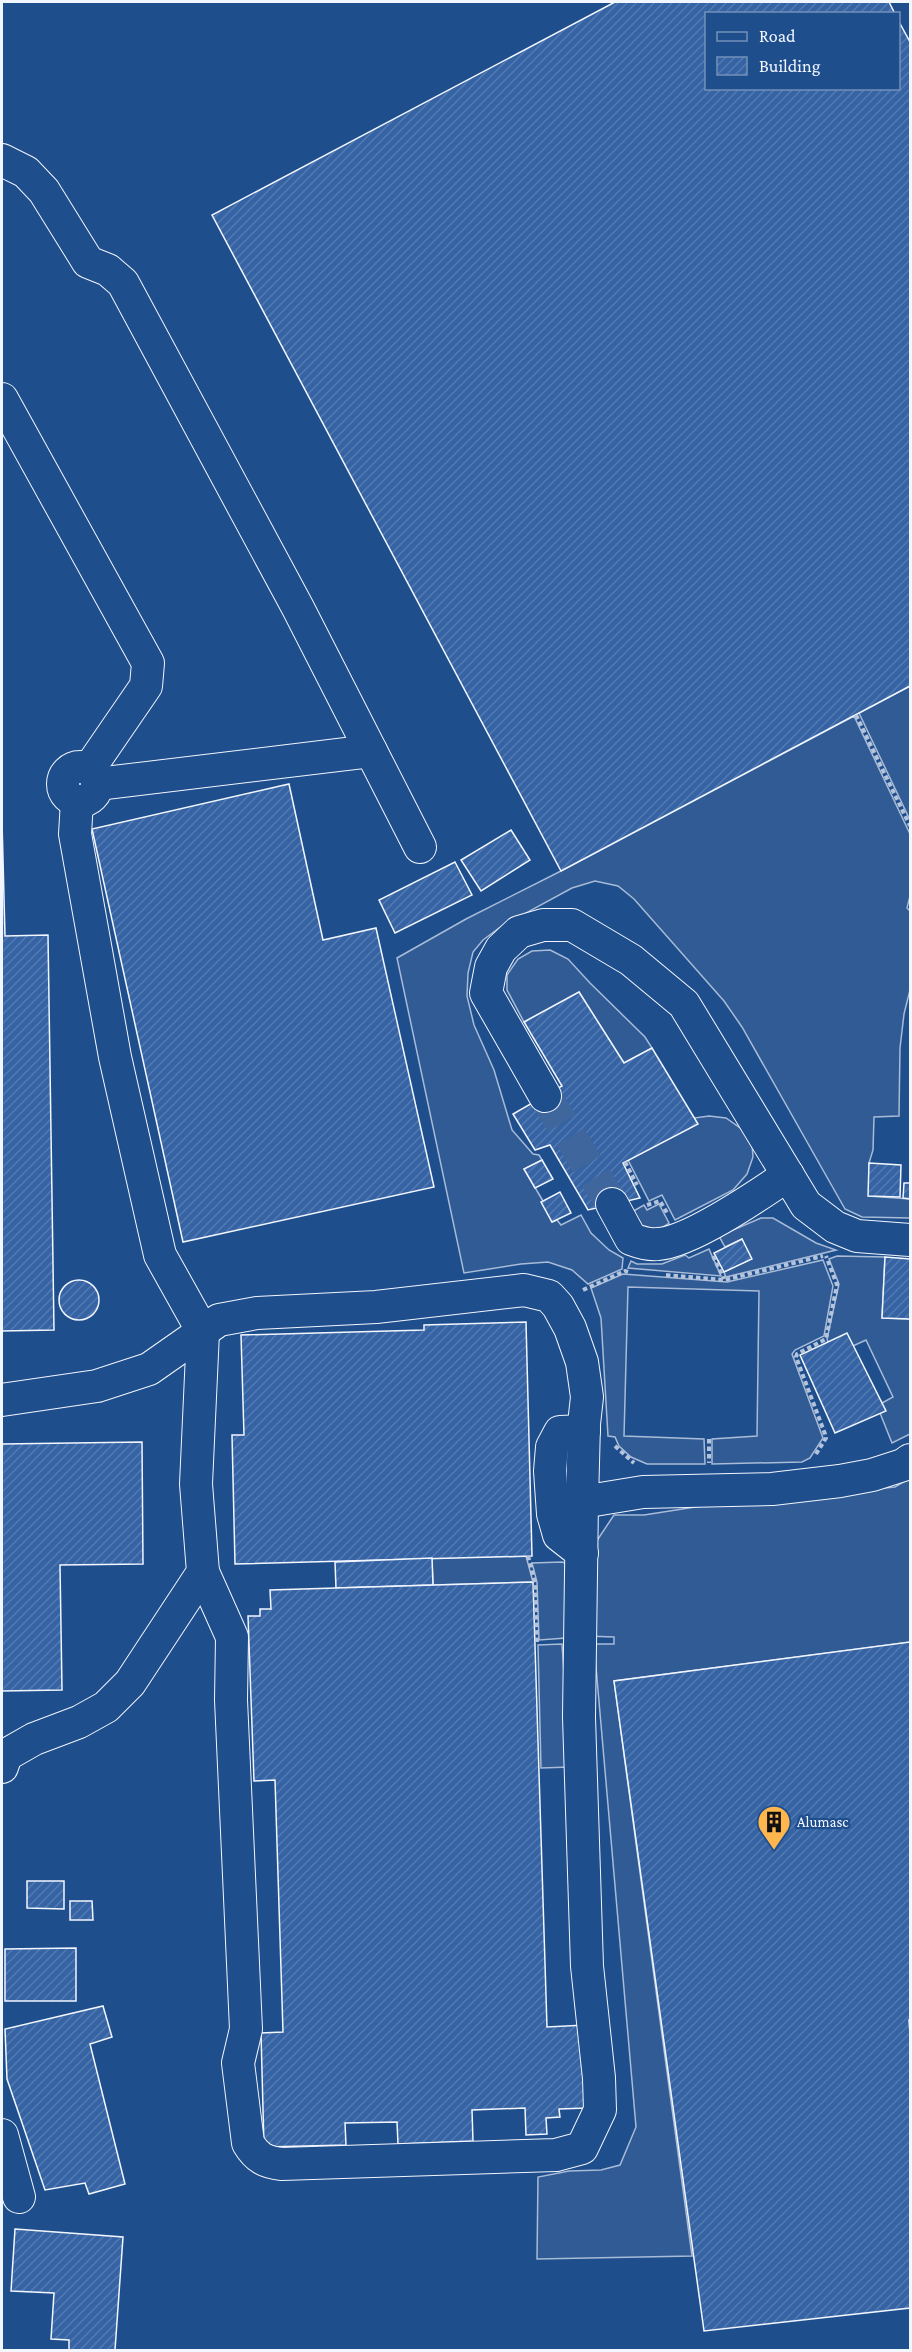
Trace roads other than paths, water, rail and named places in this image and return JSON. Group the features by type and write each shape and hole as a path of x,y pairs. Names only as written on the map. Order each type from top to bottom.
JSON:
{"lane":[{"path":"2,160 26,172 44,191 88,262 108,270 123,283 298,608 420,847"},
{"path":"2,399 148,663 146,686 88,785 75,834 115,1057 160,1255 203,1332 196,1484 203,1572 232,1637 231,1700 246,2029 238,2063 248,2143 255,2154 267,2163 282,2164 556,2155 582,2148 600,2110 587,1942 579,1717 582,1502 587,1397 582,1362 570,1328 558,1306 549,1296 524,1290 376,1307 257,1313 219,1320 203,1332 149,1370 97,1386 2,1400"},
{"path":"88,785 371,751"},
{"path":"545,1096 486,993 491,967 501,949 519,932 543,926 572,925 631,960 684,1004 806,1205 835,1227 857,1236 910,1240"},
{"path":"612,1204 631,1239 658,1245 682,1238 726,1214 788,1175"},
{"path":"582,1553 559,1535 553,1514 550,1471 552,1447 560,1432 584,1431"},
{"path":"582,1502 643,1492 772,1489 828,1482 872,1475 903,1465 910,1460"},
{"path":"2,1767 6,1755 34,1739 79,1722 106,1707 130,1683 203,1572"},
{"path":"2,2135 19,2197"}],"tunnel":[{"path":"545,1096 612,1204"}],"place":[{"name":"Alumasc","path":"774,1851"}]}
